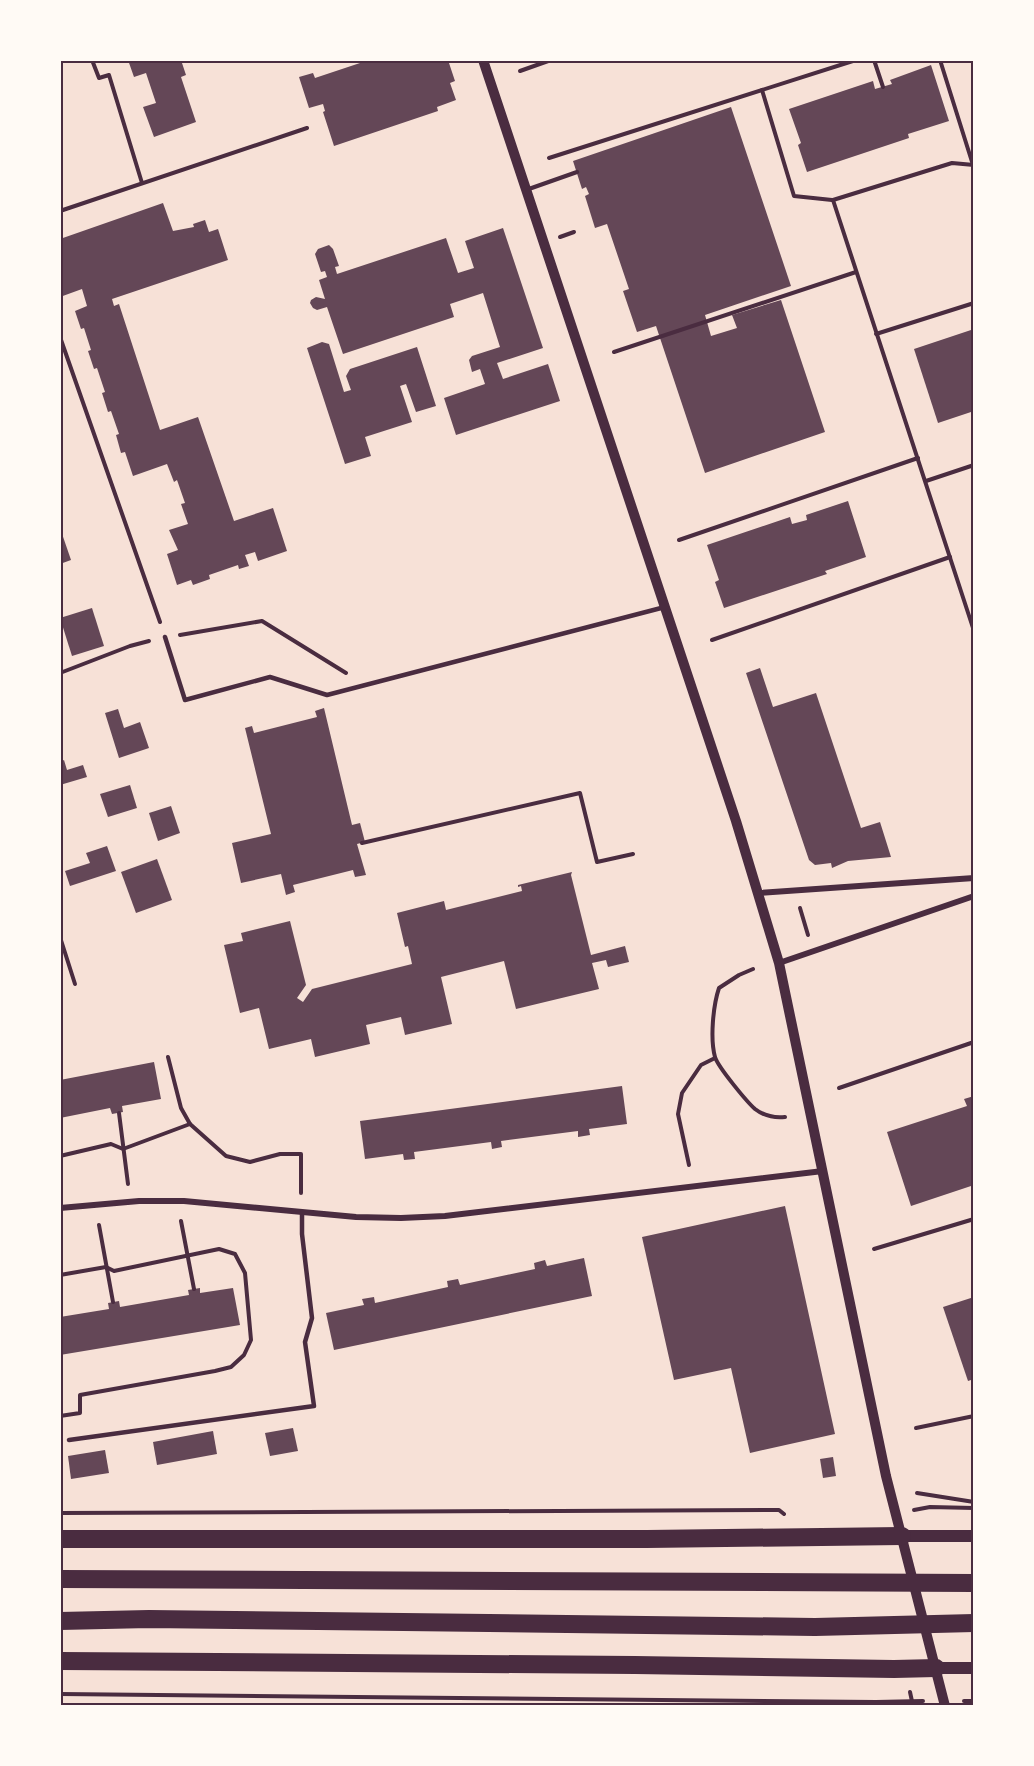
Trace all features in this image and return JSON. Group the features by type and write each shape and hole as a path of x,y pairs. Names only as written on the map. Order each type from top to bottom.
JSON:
{"highway":[{"path":"60,1539 647,1539 902,1536"},
{"path":"60,1579 974,1583"},
{"path":"60,1621 160,1619 815,1627 974,1623"},
{"path":"60,1660 936,1668"}],"main road":[{"path":"902,1536 974,1536"},
{"path":"936,1668 974,1668"}],"street":[{"path":"483,60 760,893 779,963 886,1476 945,1706"},
{"path":"760,893 974,878"},
{"path":"779,963 974,896"},
{"path":"60,1208 139,1201 184,1201 237,1204 302,1213 401,1218 445,1216 823,1171"}],"lane":[{"path":"526,190 577,172"},
{"path":"165,637 185,700 270,677 327,695 665,607"},
{"path":"69,1440 314,1406 305,1342 312,1318 302,1234 302,1213"}],"path":[{"path":"93,60 99,78 109,75 142,183"},
{"path":"520,71 551,60"},
{"path":"549,158 856,60"},
{"path":"874,60 883,87"},
{"path":"762,90 794,196 833,200 952,163 973,165 940,60"},
{"path":"60,211 307,128"},
{"path":"833,200 974,631"},
{"path":"614,352 856,272"},
{"path":"876,334 974,303"},
{"path":"60,338 165,637"},
{"path":"679,540 918,458"},
{"path":"926,481 974,465"},
{"path":"712,640 950,557"},
{"path":"60,673 130,646 165,637 262,621 363,684"},
{"path":"362,843 580,793 597,862 633,854"},
{"path":"799,904 809,939"},
{"path":"60,937 75,984"},
{"path":"753,969 718,988 713,1008 715,1058 756,1110 773,1118 785,1117"},
{"path":"839,1088 974,1042"},
{"path":"168,1057 181,1108 190,1124 226,1156 250,1162 280,1154 301,1154 301,1193"},
{"path":"689,1165 678,1114 682,1093 701,1065 715,1058"},
{"path":"119,1113 128,1184"},
{"path":"60,1156 111,1144 123,1149 190,1124"},
{"path":"874,1249 974,1219"},
{"path":"182,1221 194,1289"},
{"path":"99,1224 113,1302"},
{"path":"60,1275 106,1267 114,1271 219,1249 235,1254 245,1273 251,1340 244,1355 231,1367 80,1395 81,1413 60,1416"},
{"path":"916,1428 974,1416"},
{"path":"916,1493 974,1502"},
{"path":"961,1508 974,1508"},
{"path":"60,1513 778,1510"},
{"path":"60,1694 865,1702 901,1700"}],"building":[{"path":"128,60 181,60 186,75 181,77 196,122 154,137 143,107 156,103 146,73 134,77"},
{"path":"362,60 448,60 455,81 450,83 456,100 437,107 438,111 334,146 323,112 325,111 323,104 309,108 299,77 313,73 315,78 363,62"},
{"path":"931,65 949,121 908,134 909,138 807,172 798,145 801,143 789,109 873,81 875,89 892,84 890,80"},
{"path":"731,107 791,286 705,315 711,336 737,328 732,315 781,300 825,432 705,473 656,326 637,332 623,291 629,289 607,224 595,228 585,196 589,194 586,187 582,189 573,161"},
{"path":"163,203 173,231 194,227 193,224 205,220 209,232 218,229 228,260 112,299 114,306 119,304 160,430 198,417 234,521 273,508 287,551 258,561 255,552 245,555 249,566 239,569 238,565 209,575 210,579 193,585 191,580 177,585 167,554 178,550 169,530 188,524 181,504 185,503 177,480 174,482 167,464 133,476 125,452 121,453 116,435 119,434 111,411 108,412 102,393 105,392 97,368 94,369 88,351 91,350 84,328 81,329 75,311 87,306 82,289 60,297 60,239"},
{"path":"503,228 543,348 497,363 503,379 548,364 560,401 456,435 444,398 485,384 480,369 472,372 469,360 472,356 500,347 483,293 450,304 454,317 343,354 327,307 317,310 310,303 316,297 325,299 319,280 327,277 325,271 321,272 315,254 318,249 329,245 333,249 339,266 335,267 337,274 446,238 458,273 474,268 465,241"},
{"path":"974,329 974,411 938,423 914,349"},
{"path":"322,342 329,344 344,392 351,390 346,376 350,369 417,347 436,406 416,412 406,384 400,386 412,422 365,437 371,456 345,464 307,348"},
{"path":"848,501 866,557 825,571 827,574 724,608 715,582 719,580 707,545 790,517 792,524 807,520 806,515"},
{"path":"60,528 71,560 60,564"},
{"path":"92,608 104,646 72,656 60,618"},
{"path":"760,668 773,707 816,693 861,828 880,822 891,857 848,861 832,868 831,863 815,865 809,860 746,673"},
{"path":"324,708 352,825 360,823 365,842 357,844 366,875 355,877 353,870 293,885 295,892 286,895 281,874 241,883 232,843 271,834 245,728 252,726 254,733 317,717 315,711"},
{"path":"118,709 124,728 140,722 149,748 119,758 105,713"},
{"path":"64,760 67,770 83,765 87,777 60,785 60,762"},
{"path":"130,785 137,808 108,817 100,794"},
{"path":"171,806 180,833 158,841 149,813"},
{"path":"107,846 116,871 70,886 65,871 90,863 86,853"},
{"path":"157,859 172,900 136,913 121,872"},
{"path":"572,872 591,955 625,946 629,962 608,967 606,960 592,963 599,989 516,1009 504,961 441,977 452,1024 405,1035 401,1017 366,1025 370,1044 315,1057 311,1039 269,1049 259,1008 240,1013 224,945 243,941 241,933 290,921 306,985 297,998 303,1002 312,989 412,964 408,946 405,947 397,913 444,901 446,910 522,891 521,886 518,887 518,885"},
{"path":"154,1062 161,1099 122,1106 123,1112 112,1114 110,1108 60,1118 60,1080"},
{"path":"622,1086 627,1124 589,1129 590,1135 578,1137 578,1131 501,1141 502,1147 492,1149 491,1142 414,1152 415,1159 404,1160 403,1154 365,1159 360,1121"},
{"path":"974,1096 974,1185 911,1206 887,1132 967,1106 964,1099"},
{"path":"785,1206 835,1434 750,1453 731,1368 674,1380 642,1237"},
{"path":"584,1258 592,1296 334,1350 326,1313 364,1305 362,1299 374,1297 375,1303 448,1287 447,1281 458,1279 460,1285 535,1269 534,1263 545,1260 547,1266"},
{"path":"200,1288 200,1293 233,1288 240,1325 60,1355 60,1317 109,1309 108,1303 119,1301 120,1307 189,1295 188,1290"},
{"path":"974,1297 974,1379 968,1381 943,1307"},
{"path":"293,1428 298,1451 270,1456 265,1433"},
{"path":"213,1431 217,1454 157,1465 153,1442"},
{"path":"105,1450 109,1473 71,1479 68,1456"},
{"path":"833,1457 836,1476 823,1478 820,1459"}]}
